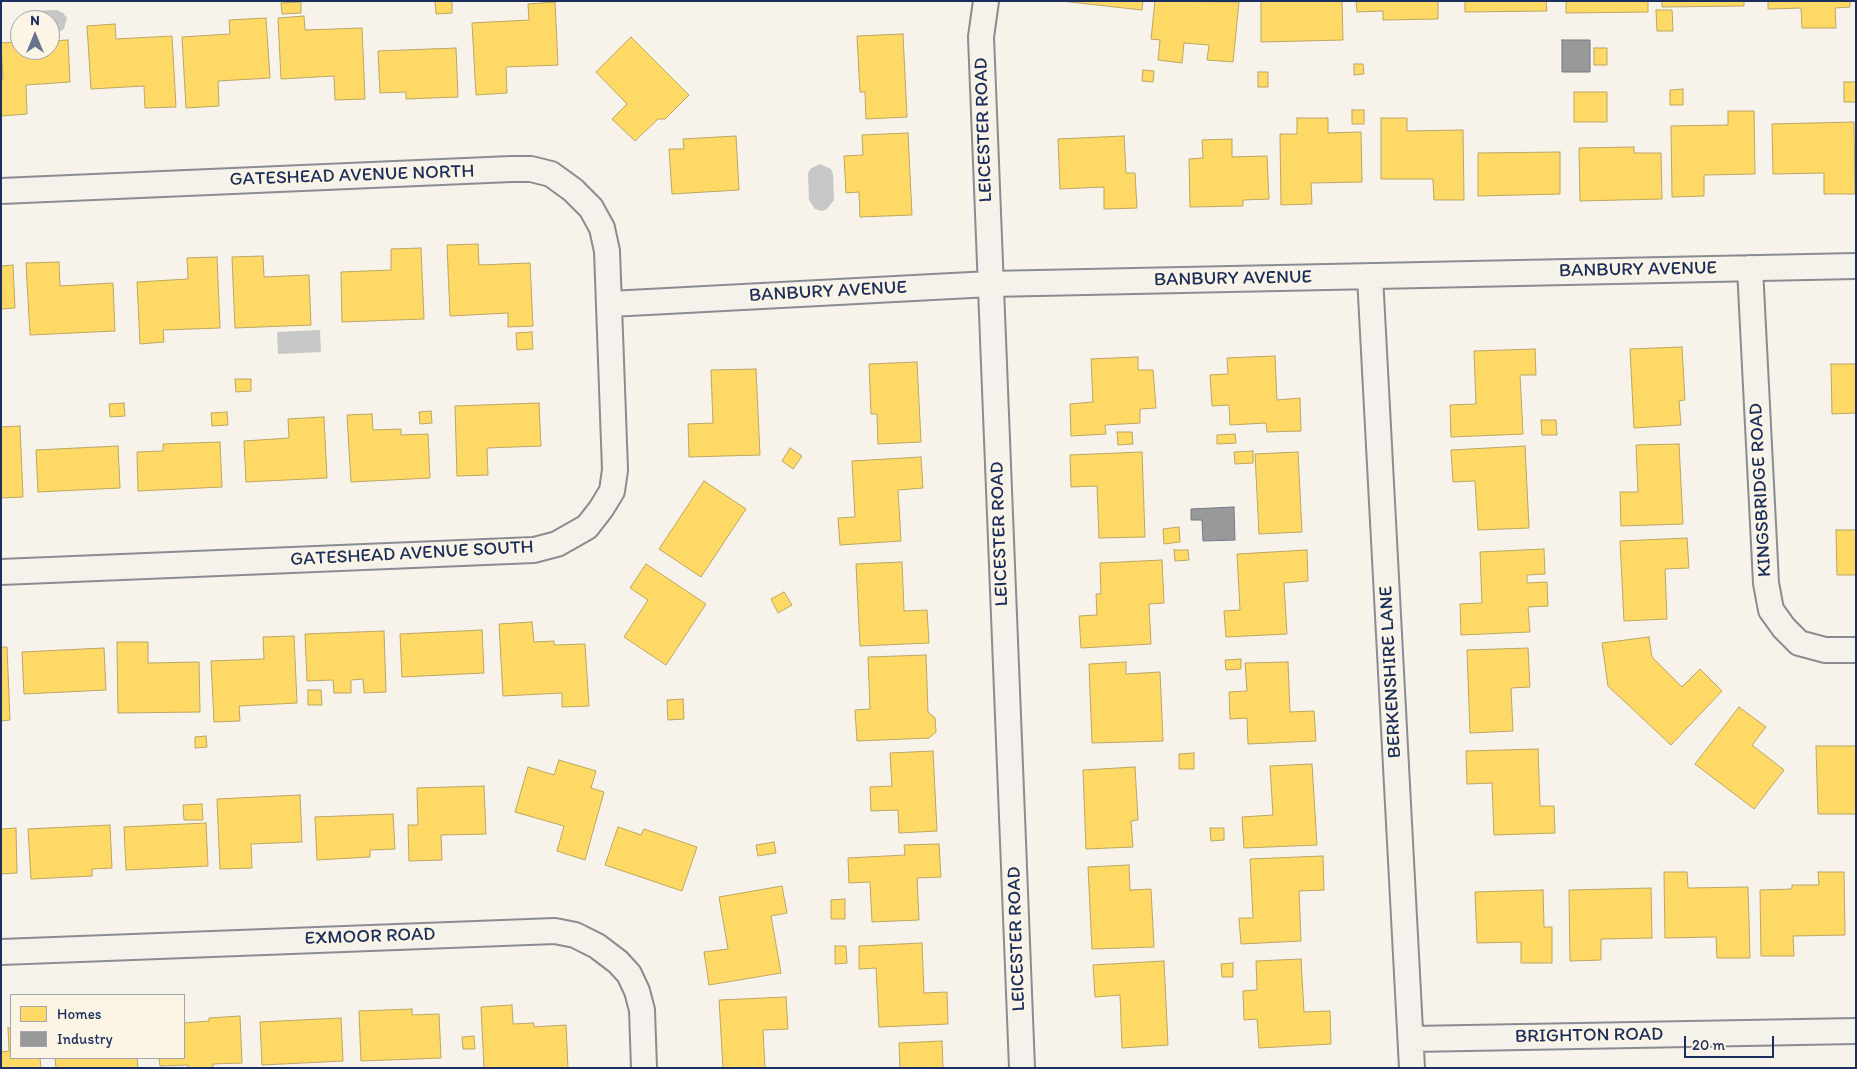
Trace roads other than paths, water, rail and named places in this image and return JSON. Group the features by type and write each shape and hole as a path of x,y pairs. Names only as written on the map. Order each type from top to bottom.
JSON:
{"street":[{"name":"LEICESTER ROAD","path":"986,1 981,37 1022,1068"},
{"name":"GATESHEAD AVENUE NORTH","path":"1,191 531,169 551,174 573,190 591,208 602,228 607,251 610,304"},
{"name":"BANBURY AVENUE","path":"610,304 990,284 1856,266"},
{"name":"KINGSBRIDGE ROAD","path":"1750,268 1766,583 1771,610 1784,628 1799,643 1825,650 1856,650"},
{"name":"BERKENSHIRE LANE","path":"1370,276 1412,1039 1412,1068"},
{"name":"GATESHEAD AVENUE SOUTH","path":"1,572 534,550 557,544 587,527 612,491 615,470 610,304"},
{"name":"EXMOOR ROAD","path":"1,952 555,931 575,935 597,946 618,962 629,974 637,991 642,1010 644,1068"},
{"name":"BRIGHTON ROAD","path":"1412,1039 1856,1031"}]}
